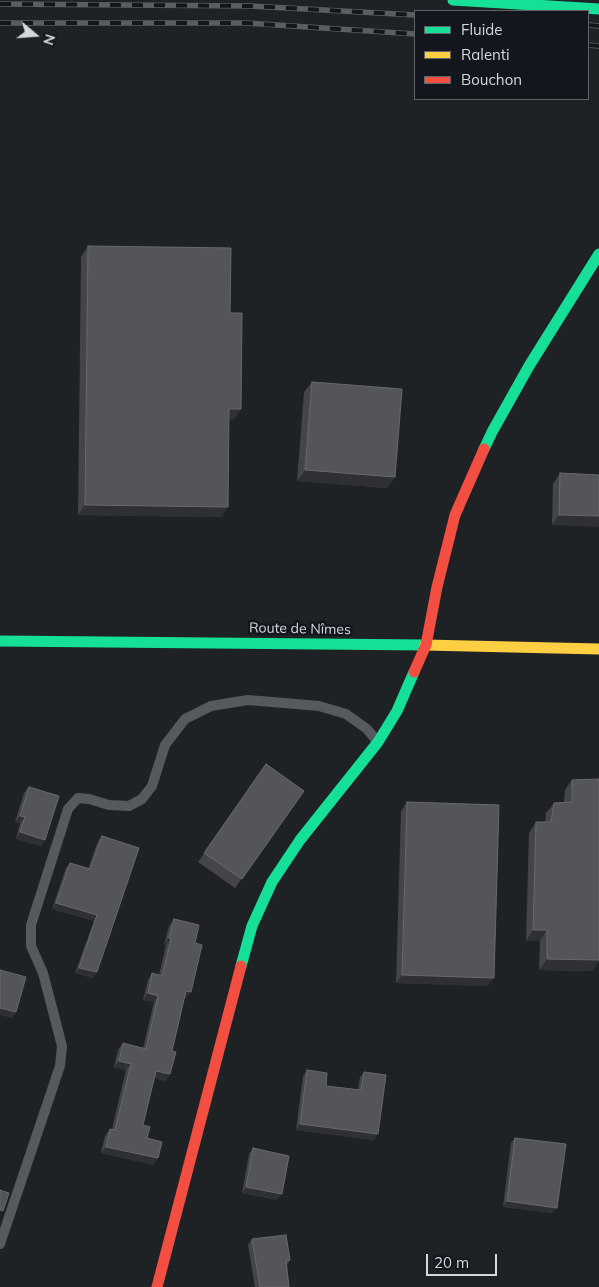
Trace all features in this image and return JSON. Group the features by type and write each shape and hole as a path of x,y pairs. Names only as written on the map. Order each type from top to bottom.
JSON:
{"street":[{"path":"453,0 599,9"},
{"path":"158,1287 252,926 272,882 300,840 378,742 397,711 426,645 454,515 492,432 529,366 599,254"},
{"name":"Route de Nîmes","path":"0,641 426,645 599,649"}],"lane":[{"path":"0,1244 60,1066 62,1046 42,972 31,946 31,925 68,810 78,798 109,805 129,806 142,799 152,786 165,744 184,719 211,706 248,700 319,706 346,714 378,742"}],"building":[{"path":"88,246 231,248 230,313 242,313 241,409 229,409 228,507 85,505"},
{"path":"312,382 402,389 395,477 305,470"},
{"path":"560,473 599,475 599,516 559,515"},
{"path":"266,764 304,791 242,879 204,853"},
{"path":"599,779 599,960 547,959 547,930 533,930 536,822 551,822 554,803 572,802 572,780"},
{"path":"29,787 59,796 45,840 20,832 25,817 20,816"},
{"path":"407,802 499,805 494,978 402,975"},
{"path":"102,836 139,848 97,972 79,968 97,915 56,903 70,863 90,869"},
{"path":"174,919 199,925 195,943 202,945 191,992 186,991 172,1051 176,1052 170,1074 156,1071 143,1125 150,1127 147,1138 162,1142 158,1158 106,1147 110,1129 115,1130 131,1064 119,1061 123,1043 146,1049 158,996 148,993 152,973 162,976"},
{"path":"0,970 26,977 16,1012 0,1008"},
{"path":"307,1070 327,1073 326,1086 361,1090 364,1072 386,1075 378,1134 300,1124"},
{"path":"515,1138 566,1144 557,1208 507,1201"},
{"path":"253,1148 289,1156 282,1194 246,1187"},
{"path":"0,1190 9,1193 3,1211 0,1210"},
{"path":"286,1235 290,1260 286,1261 289,1287 260,1287 252,1239"}],"railway":[{"path":"0,4 250,6 414,15"},
{"path":"0,23 246,23 414,34"},
{"path":"589,25 599,26"},
{"path":"589,45 599,46"}],"traffic: fast":[{"path":"453,0 599,9"},
{"path":"484,449 529,366 599,254"},
{"path":"0,641 425,645"},
{"path":"241,966 252,926 272,882 300,840 378,742 397,711 414,672"}],"traffic: slow":[{"path":"425,645 599,649"}],"traffic: jam":[{"path":"414,672 426,645 437,587 455,515 484,449"},
{"path":"157,1287 241,966"}]}
